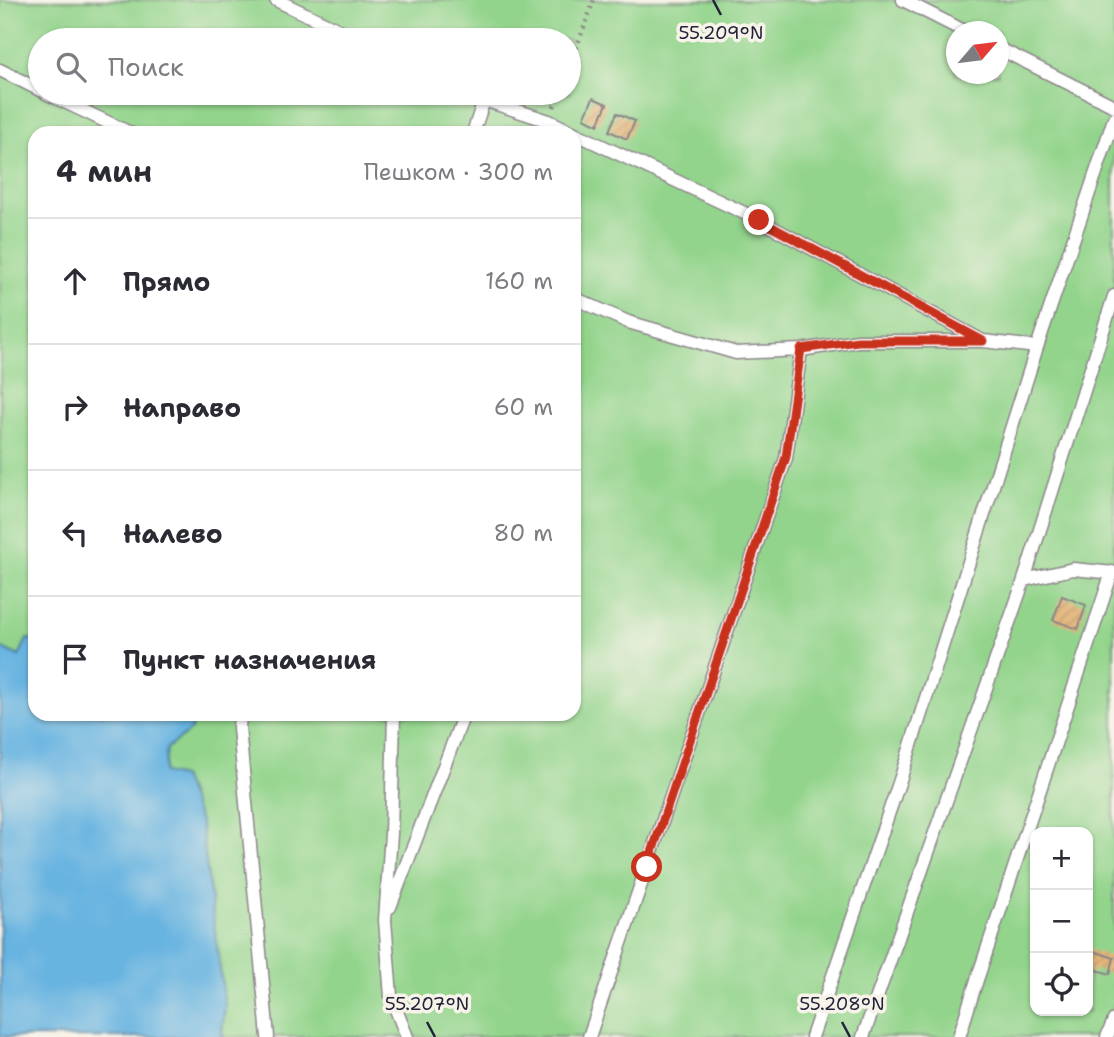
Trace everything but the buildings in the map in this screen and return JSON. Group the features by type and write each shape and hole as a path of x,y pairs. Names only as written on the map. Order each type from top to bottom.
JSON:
{"lane":[{"path":"276,0 335,28"},
{"path":"903,0 946,22"},
{"path":"1009,53 1114,106"},
{"path":"0,71 28,84"},
{"path":"71,105 115,126"},
{"path":"475,126 482,105"},
{"path":"499,105 560,126"},
{"path":"812,1037 900,780 1037,347 1114,119"},
{"path":"581,136 759,220 983,341"},
{"path":"863,1037 1024,580 1114,296"},
{"path":"581,301 628,322 736,353 801,349 858,341 983,341 1037,347"},
{"path":"589,1037 786,457 801,349"},
{"path":"960,1037 1113,572 1073,569 1024,580"},
{"path":"240,721 268,1037"},
{"path":"394,721 391,834 385,920 391,997 407,1037"},
{"path":"385,920 461,721"},
{"path":"1108,1037 1114,1020"}],"path":[{"path":"581,35 594,0"}],"green space":[{"path":"0,0 1114,0 1114,1037 0,1037"}],"water":[{"path":"28,639 28,721 192,721 191,730 167,748 164,773 182,777 201,824 225,1007 222,1031 224,1037 0,1037 0,647 19,656"}],"route":[{"path":"647,867 786,457 801,349 858,341 983,341 759,220"}]}
